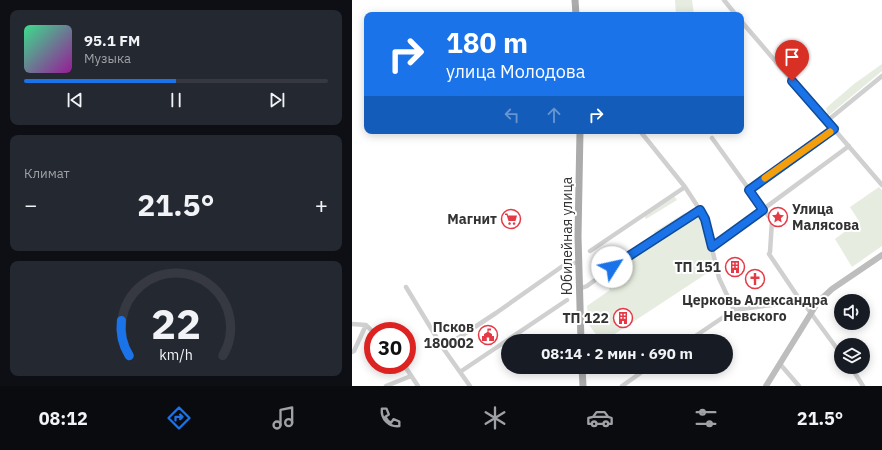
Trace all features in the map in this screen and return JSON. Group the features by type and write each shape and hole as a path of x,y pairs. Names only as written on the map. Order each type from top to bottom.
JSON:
{"main road":[{"path":"575,0 576,12"},
{"name":"Юбилейная улица","path":"580,134 579,289 581,334"},
{"path":"766,386 818,302 832,289 882,256"},
{"path":"582,374 583,386"}],"street":[{"path":"724,0 734,12"},
{"path":"744,24 882,185"},
{"path":"827,121 882,76"},
{"path":"749,190 834,129"},
{"path":"642,134 685,187 705,219 719,278 734,310"},
{"path":"712,138 772,221 769,254 798,297 811,312 834,344"},
{"path":"712,247 849,146"},
{"path":"590,251 685,187"},
{"path":"579,289 587,286 625,258 700,210"},
{"path":"443,348 567,264 579,263"},
{"path":"406,288 443,348 470,386"},
{"path":"460,372 567,300"},
{"path":"698,334 734,310 802,301 809,304 818,302"},
{"path":"352,324 364,325"},
{"path":"352,352 354,351 364,329"},
{"path":"780,364 799,386"},
{"path":"622,386 640,374"},
{"path":"855,374 863,386"},
{"path":"386,386 411,376 418,386"}],"shaded area":[{"path":"675,0 692,0 694,12 676,12"},
{"path":"882,64 882,71 828,116 826,108 854,84"},
{"path":"879,187 882,190 882,246 852,267 835,239 859,221 850,207"},
{"path":"673,195 677,200 646,219 644,215"},
{"path":"685,213 688,218 656,238 654,232"},
{"path":"699,214 703,221 715,268 615,334 596,334 589,325 587,306 610,290 602,278 622,262"}],"slow traffic":[{"path":"765,178 830,132"}],"place":[{"name":"Улица Малясова","path":"778,217"},
{"name":"Магнит","path":"511,219"},
{"name":"ТП 151","path":"735,267"},
{"name":"Церковь Александра Невского","path":"755,279"},
{"name":"ТП 122","path":"623,318"},
{"name":"Псков 180002","path":"488,335"}],"route":[{"path":"612,267 700,210 705,219 712,247 763,210 749,190 834,129 792,81"}]}
